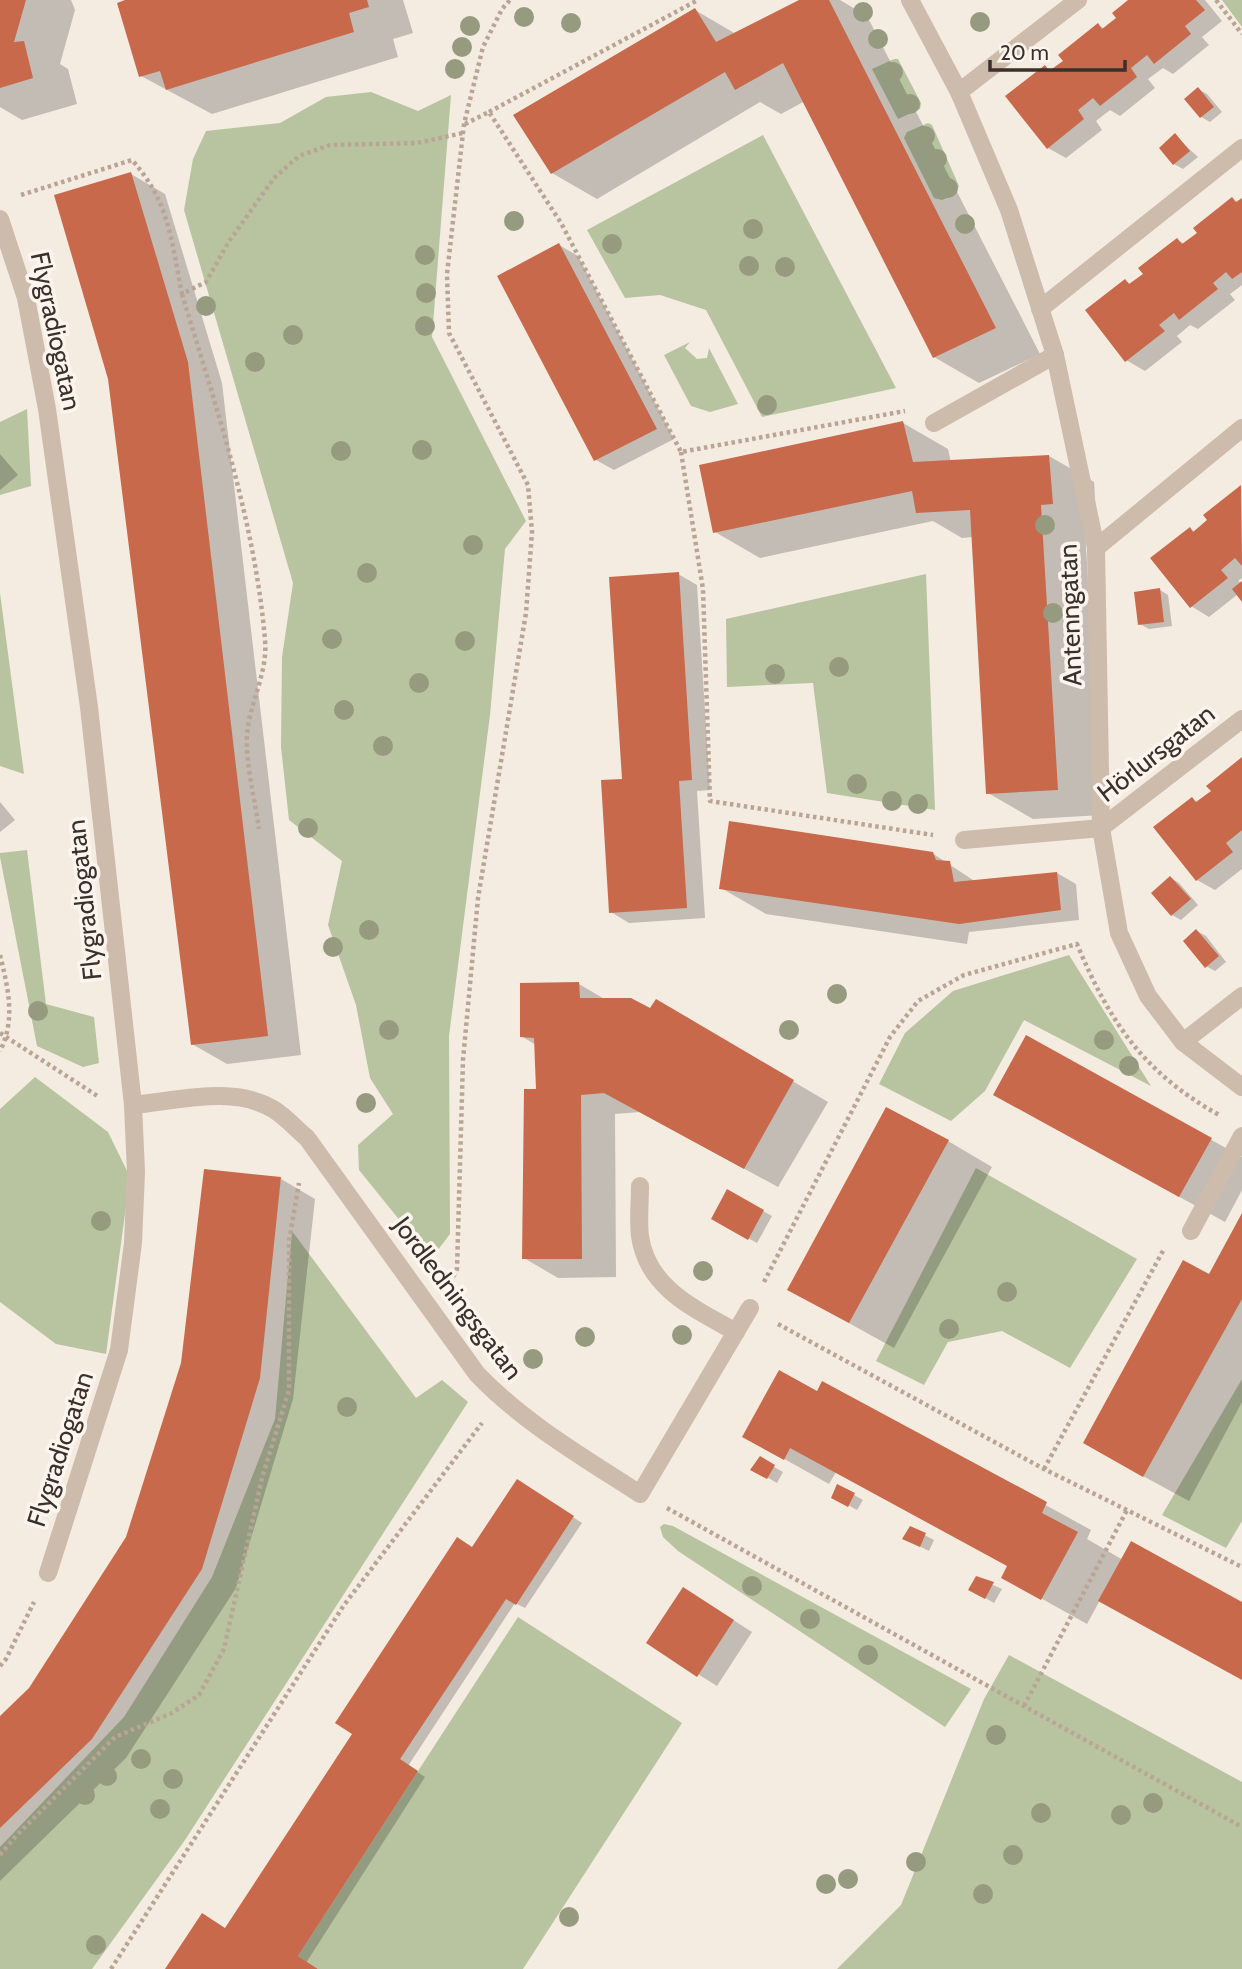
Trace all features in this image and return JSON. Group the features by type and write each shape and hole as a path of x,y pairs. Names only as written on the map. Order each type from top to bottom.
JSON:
{"street":[{"name":"Antenngatan","path":"910,0 959,92 1009,210 1055,355 1097,548 1101,828 1119,933 1148,996 1183,1042 1242,1087"},
{"path":"959,92 1078,0"},
{"path":"1040,309 1242,148"},
{"name":"Flygradiogatan","path":"0,219 26,298 47,409 89,707 133,1105 136,1172 133,1243 119,1350 48,1573"},
{"path":"934,423 1055,355"},
{"path":"1097,548 1242,428"},
{"name":"Hörlursgatan","path":"1101,828 1242,719"},
{"path":"964,840 1101,828"},
{"path":"1183,1042 1242,996"},
{"name":"Jordledningsgatan","path":"133,1105 228,1096 250,1100 274,1109 307,1138 477,1374 503,1402 640,1494"},
{"path":"1192,1231 1242,1136"},
{"path":"640,1186 640,1237 653,1273 681,1301 736,1332"},
{"path":"640,1494 750,1308"}],"path":[{"path":"427,1302 445,1295 457,1269 463,1060 478,898 526,613 532,532 528,485 449,333 447,274 464,124 484,47 502,9 510,0"},
{"path":"464,124 698,0"},
{"path":"1216,0 1242,34"},
{"path":"489,112 561,223 681,452 703,589 710,801 964,840"},
{"path":"182,294 206,282 228,243 274,178 299,156 330,145 417,143 463,133"},
{"path":"13,197 132,160 152,182 165,208 182,294 230,456 259,599 265,643 263,674 247,734 259,828"},
{"path":"681,452 902,410 934,423"},
{"path":"1077,944 964,975 918,1001 890,1037 750,1308 1044,1469 1242,1567"},
{"path":"0,955 11,999 6,1039 0,1051"},
{"path":"0,1033 94,1096 133,1105"},
{"path":"0,1856 16,1836 115,1737 172,1713 199,1695 224,1649 262,1478 289,1390 289,1241 307,1138"},
{"path":"1044,1469 1163,1250 1192,1231"},
{"path":"111,1969 344,1605 483,1423 503,1402"},
{"path":"640,1494 1242,1826"},
{"path":"1024,1706 1127,1510"},
{"path":"0,1666 6,1659 48,1573"}],"green space":[{"path":"1222,0 1242,0 1242,27"},
{"path":"898,59 921,103 920,109 898,119 872,69"},
{"path":"371,92 418,111 451,95 432,337 526,521 505,549 490,715 449,1036 450,1234 431,1259 359,1170 358,1145 393,1114 370,1078 356,1005 328,925 342,861 289,820 281,747 282,657 293,583 184,210 193,159 206,131 280,123 326,97"},
{"path":"928,123 932,125 959,186 954,195 942,200 934,198 904,138 907,132"},
{"path":"763,135 896,388 762,417 706,310 660,295 625,298 587,230"},
{"path":"690,342 685,348 697,359 707,358 709,348 738,404 710,412 691,406 664,355"},
{"path":"27,409 31,486 0,495 0,422"},
{"path":"926,574 935,810 827,793 813,683 727,687 726,619"},
{"path":"0,593 24,774 0,766"},
{"path":"27,850 46,1004 94,1017 99,1063 83,1067 37,1046 0,857 0,853"},
{"path":"1069,955 1151,1086 1024,1020 985,1091 951,1121 879,1084 905,1033 953,991"},
{"path":"35,1077 108,1132 130,1177 106,1354 56,1344 0,1302 0,1109"},
{"path":"976,1168 1137,1259 1070,1368 1002,1331 948,1342 924,1385 876,1361"},
{"path":"292,1231 416,1398 442,1380 468,1402 185,1840 92,1969 0,1969 0,1847 124,1717 212,1577 275,1419"},
{"path":"1242,1379 1242,1521 1226,1548 1162,1515"},
{"path":"664,1524 673,1526 971,1689 945,1727 678,1551 663,1537 660,1527"},
{"path":"518,1617 682,1723 523,1969 318,1969 298,1956"},
{"path":"1009,1655 1242,1782 1242,1969 837,1969 901,1905 984,1699"}],"building":[{"path":"0,0 26,0 14,42 24,41 33,78 0,88"},
{"path":"125,0 367,0 369,7 349,13 354,32 166,90 160,71 139,77 117,3"},
{"path":"799,0 829,0 996,328 933,358 783,63 735,90 725,72 551,174 513,115 695,8 716,42"},
{"path":"1128,0 1196,0 1205,10 1185,26 1191,34 1154,64 1147,55 1131,68 1137,77 1100,106 1093,98 1078,110 1084,119 1047,149 1005,96 1045,65 1049,71 1063,61 1058,55 1098,23 1102,29 1116,18 1112,13"},
{"path":"1198,87 1214,107 1200,118 1184,99"},
{"path":"1175,133 1190,151 1173,165 1159,148"},
{"path":"131,172 188,362 268,1036 191,1045 108,379 54,195"},
{"path":"1232,197 1236,202 1242,198 1242,272 1232,279 1226,272 1213,283 1218,289 1179,320 1174,313 1159,325 1165,331 1125,362 1085,310 1125,279 1129,284 1143,274 1138,268 1177,238 1182,244 1197,233 1193,228"},
{"path":"559,243 657,429 594,461 497,276"},
{"path":"903,421 913,462 1049,455 1053,504 1041,505 1058,790 986,794 970,510 916,513 912,491 713,533 699,465"},
{"path":"1241,485 1242,566 1235,558 1221,570 1228,578 1190,608 1150,558 1190,527 1193,532 1207,520 1203,515"},
{"path":"679,572 692,780 679,781 687,908 609,913 601,780 622,779 609,577"},
{"path":"1242,581 1242,602 1232,589"},
{"path":"1160,588 1164,622 1138,625 1134,592"},
{"path":"1242,757 1242,830 1226,843 1233,852 1196,881 1153,827 1192,797 1196,802 1211,791 1206,786"},
{"path":"729,821 933,852 936,860 950,861 954,882 1057,872 1061,910 959,924 719,889"},
{"path":"1170,876 1191,899 1171,916 1151,893"},
{"path":"1196,929 1219,956 1205,968 1183,941"},
{"path":"579,982 580,998 631,998 650,1008 656,999 794,1080 744,1169 604,1093 581,1095 582,1259 522,1259 524,1089 536,1089 534,1038 520,1037 520,983"},
{"path":"1026,1035 1212,1138 1179,1197 993,1095"},
{"path":"886,1107 949,1140 849,1323 787,1290"},
{"path":"204,1169 281,1177 260,1378 202,1569 92,1739 0,1828 0,1716 29,1688 126,1537 181,1363"},
{"path":"727,1189 764,1210 748,1240 711,1219"},
{"path":"1242,1213 1242,1299 1143,1477 1083,1443 1183,1260 1209,1274"},
{"path":"779,1370 817,1391 822,1381 1047,1502 1042,1513 1078,1532 1041,1600 1001,1578 1007,1566 790,1448 784,1460 742,1437"},
{"path":"760,1456 775,1465 767,1479 750,1470"},
{"path":"517,1479 574,1516 516,1605 506,1599 400,1759 418,1771 298,1956 318,1969 165,1969 202,1913 225,1928 352,1734 335,1723 457,1537 472,1547"},
{"path":"837,1484 855,1493 848,1507 831,1498"},
{"path":"910,1526 926,1533 920,1547 902,1539"},
{"path":"1131,1541 1242,1602 1242,1680 1098,1601"},
{"path":"976,1576 994,1582 985,1599 968,1590"},
{"path":"683,1587 734,1620 697,1677 646,1643"}]}
